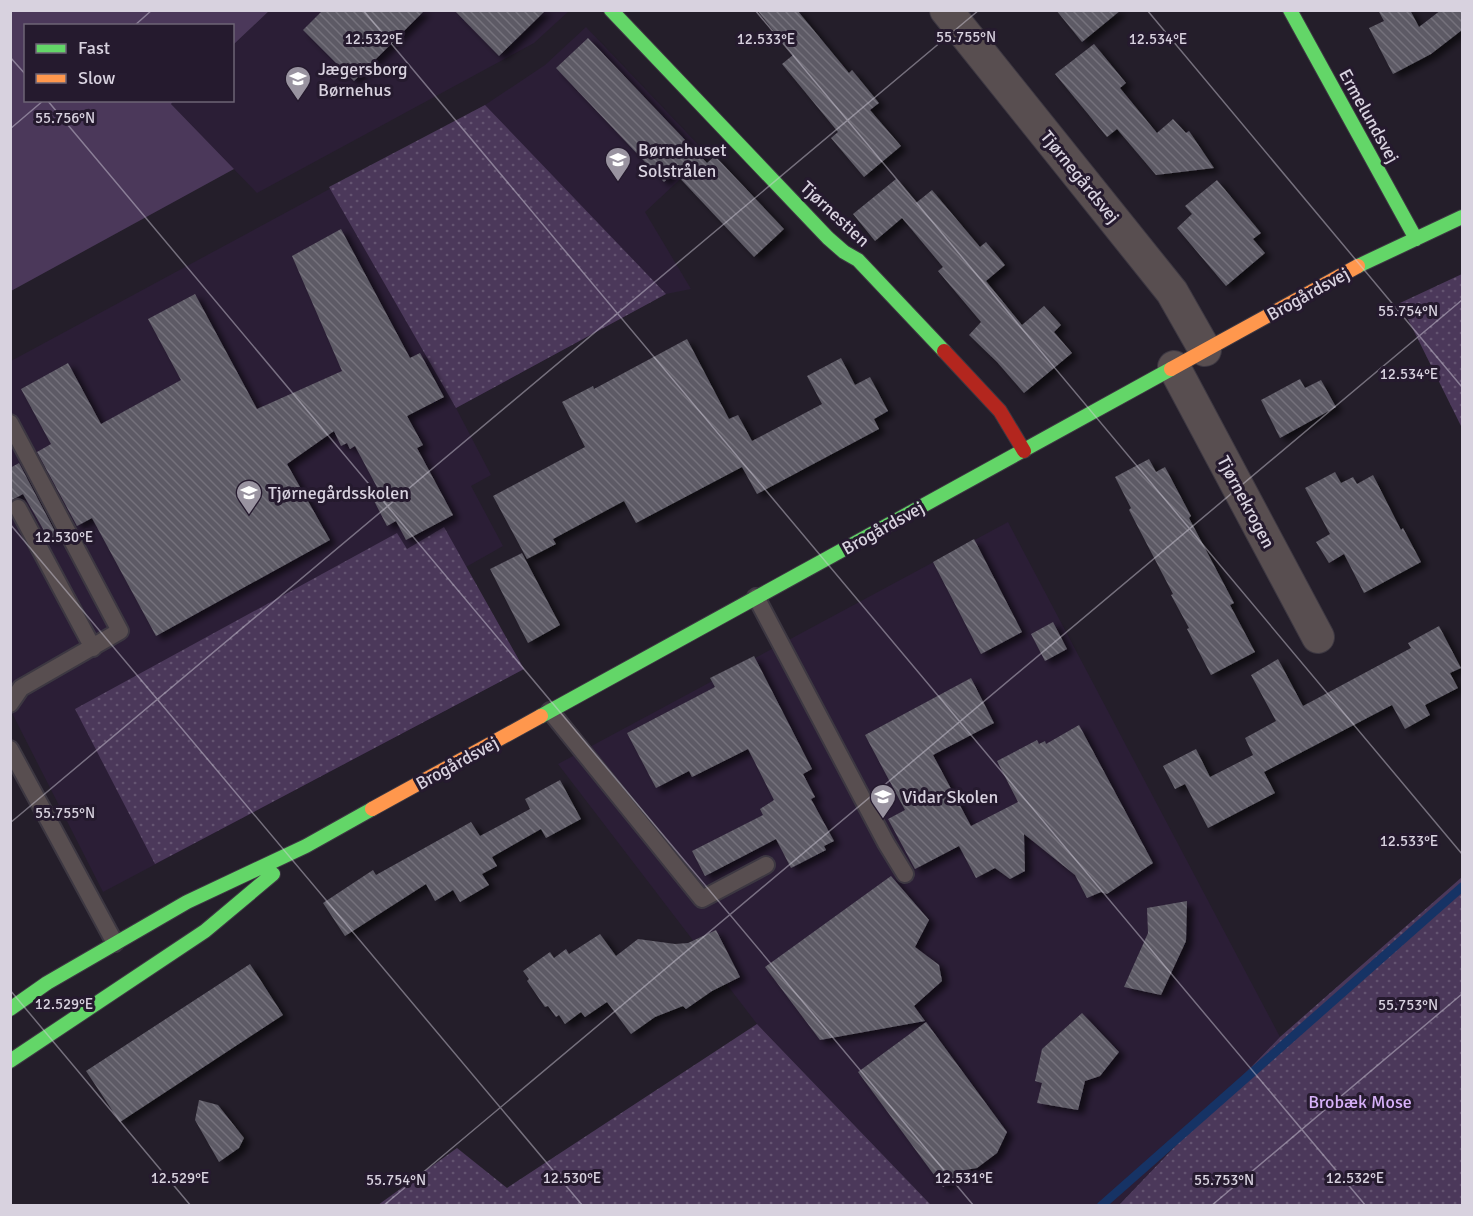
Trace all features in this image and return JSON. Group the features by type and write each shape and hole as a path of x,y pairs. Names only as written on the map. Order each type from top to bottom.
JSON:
{"street":[{"name":"Tjørnestien","path":"611,10 844,252 858,260 1000,411 1024,451"},
{"name":"Tjørnegårdsvej","path":"946,10 1172,292 1204,350"},
{"name":"Ermelundsvej","path":"1290,10 1416,239"},
{"name":"Brogårdsvej","path":"10,1008 47,983 187,902 306,846 1204,350 1359,266 1462,217"},
{"name":"Tjørnekrogen","path":"1174,367 1318,637"},
{"name":"Brogårdsvej","path":"10,1061 205,931 306,846"},
{"path":"115,943 136,978"}],"lane":[{"path":"10,423 120,631 21,688 10,704"},
{"path":"18,508 93,648"},
{"path":"756,597 886,843 905,874"},
{"path":"550,711 702,899 765,865"},
{"path":"10,749 115,943"}],"shaded area":[{"name":"Jægersborg Børnehus","path":"269,11 569,11 534,43 257,193 170,103 234,102 234,44"},
{"name":"Tjørnegårdsskolen","path":"586,27 707,154 645,212 691,289 666,294 456,408 491,475 471,486 503,546 466,567 524,669 103,892 11,711 11,361 485,105 545,65"},
{"name":"Vidar Skolen","path":"1008,522 1280,1037 1119,1205 931,1205 757,1024 558,764"}],"green space":[{"path":"11,10 269,11 234,44 234,24 24,24 24,102 172,102 171,104 234,169 11,291"},
{"path":"485,105 666,294 456,408 329,187"},
{"path":"1462,274 1462,428 1400,303"},
{"path":"444,527 524,669 155,864 75,709 397,533 407,549"},
{"name":"Brobæk Mose","path":"1462,877 1462,1205 1119,1205 1280,1037"},
{"path":"757,1024 931,1205 378,1205 457,1148 507,1188"}],"building":[{"path":"323,10 425,10 354,81 303,30"},
{"path":"454,10 546,10 499,56"},
{"path":"757,10 797,10 849,73 852,70 879,103 870,110 901,146 864,177 831,138 838,132 782,64 793,55"},
{"path":"1056,10 1121,10 1082,42"},
{"path":"1378,10 1410,10 1419,27 1441,10 1462,10 1462,30 1431,54 1393,74 1369,28 1384,21"},
{"path":"588,38 707,163 715,156 784,229 754,257 674,172 664,182 556,68"},
{"path":"1094,44 1126,83 1120,88 1157,133 1173,119 1186,133 1189,131 1214,168 1156,175 1117,129 1107,137 1055,74"},
{"path":"896,179 916,203 932,190 980,247 986,242 1005,265 986,281 1022,325 1044,306 1061,325 1054,332 1072,353 1024,393 969,335 981,322 938,271 943,267 902,218 875,241 853,214"},
{"path":"1217,180 1261,233 1253,239 1265,253 1226,286 1177,228 1192,214 1185,206"},
{"path":"341,229 410,358 420,353 444,397 407,416 423,445 417,448 453,515 406,540 396,521 387,526 370,493 378,489 355,446 350,449 347,443 341,446 334,431 287,464 330,540 156,636 92,518 77,526 37,452 51,444 21,389 68,363 101,424 181,380 148,319 195,294 257,409 342,371 292,256"},
{"path":"687,339 729,419 738,415 752,441 822,404 807,376 841,358 855,385 870,377 888,411 874,419 879,429 757,494 742,467 636,523 624,501 553,539 556,544 527,559 493,496 585,447 562,402 593,386 594,389"},
{"path":"1300,379 1305,388 1321,380 1336,407 1280,438 1261,400"},
{"path":"1149,459 1156,472 1165,467 1234,603 1230,605 1255,652 1211,675 1115,477"},
{"path":"19,463 58,537 50,541 23,494 10,501 10,468"},
{"path":"1335,472 1341,483 1353,477 1357,484 1373,475 1401,530 1403,528 1421,562 1364,593 1344,554 1329,563 1316,542 1330,534 1305,488"},
{"path":"974,539 1022,632 981,654 933,562"},
{"path":"522,553 560,625 528,643 490,569"},
{"path":"1053,622 1067,649 1045,661 1031,634"},
{"path":"1439,626 1461,668 1450,673 1458,688 1425,705 1430,715 1405,729 1392,705 1264,772 1275,793 1208,828 1185,784 1175,789 1163,766 1196,749 1210,777 1253,755 1245,738 1276,721 1251,675 1278,659 1303,706 1411,648 1408,643"},
{"path":"754,656 812,769 803,774 815,797 811,799 834,841 824,846 826,850 791,868 776,839 705,876 692,851 763,815 760,809 774,800 748,749 692,777 689,771 656,788 627,733 715,687 710,678"},
{"path":"971,678 994,723 933,755 971,826 1018,802 997,761 1037,740 1039,744 1045,741 1046,744 1079,725 1153,863 1107,894 1101,892 1087,898 1075,875 1024,834 1025,871 1010,879 995,868 976,878 959,846 915,869 888,819 905,810 865,735"},
{"path":"560,780 581,819 546,838 541,829 492,857 497,866 482,874 489,885 460,902 453,890 435,901 426,884 345,936 323,903 373,870 376,875 471,822 480,836 530,809 525,799"},
{"path":"891,876 929,920 915,947 939,965 942,981 914,1006 925,1021 820,1040 765,967"},
{"path":"1187,901 1186,941 1161,995 1124,987 1148,933 1147,908"},
{"path":"716,930 740,977 712,991 686,1009 683,1006 655,1017 631,1034 607,1002 585,1017 581,1012 565,1024 559,1015 556,1017 548,1006 545,1007 527,981 529,979 523,971 550,952 554,958 566,949 569,954 600,934 616,956 638,939 675,944 688,943"},
{"path":"250,964 283,1015 120,1122 86,1071"},
{"path":"1082,1013 1119,1052 1100,1076 1085,1081 1078,1110 1037,1103 1042,1083 1035,1081 1042,1049"},
{"path":"926,1022 1007,1132 997,1153 977,1168 965,1170 943,1187 858,1072"},
{"path":"199,1100 218,1105 244,1138 239,1148 219,1162 195,1120"}],"waterway":[{"path":"1101,1206 1462,887"}],"traffic: fast":[{"path":"611,10 828,238 844,252 858,260 944,351"},
{"path":"1290,10 1416,239"},
{"path":"1358,266 1462,217"},
{"path":"541,716 1171,369"},
{"path":"10,1009 47,983 187,902 306,846 372,809"},
{"path":"10,1061 205,931 273,874"}],"traffic: slow":[{"path":"1171,369 1358,266"},
{"path":"372,809 541,716"}],"traffic: jam":[{"path":"944,351 1000,411 1024,451"}],"place":[{"name":"Jægersborg Børnehus","path":"298,102"},
{"name":"Børnehuset Solstrålen","path":"618,183"},
{"name":"Tjørnegårdsskolen","path":"249,516"},
{"name":"Vidar Skolen","path":"883,820"}]}
